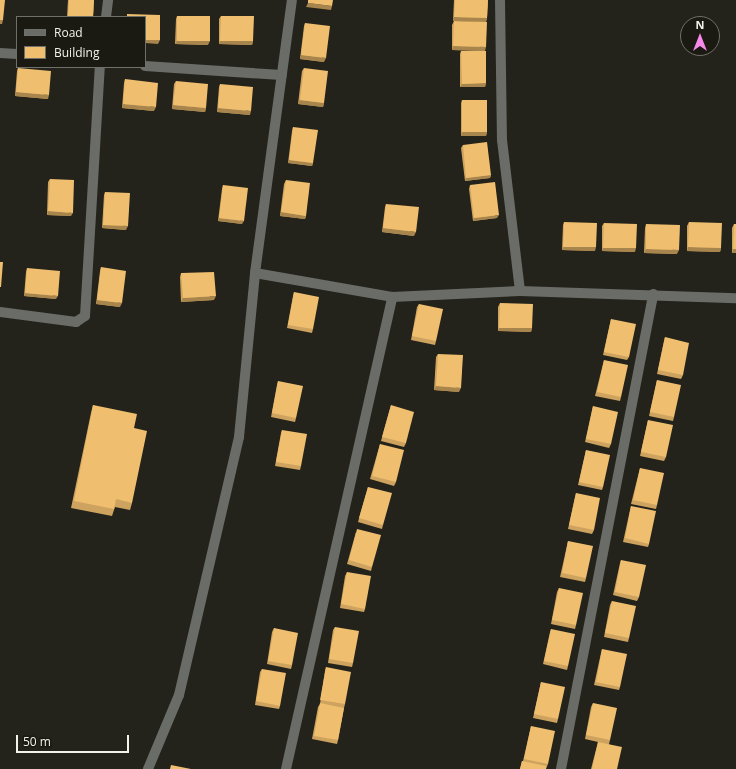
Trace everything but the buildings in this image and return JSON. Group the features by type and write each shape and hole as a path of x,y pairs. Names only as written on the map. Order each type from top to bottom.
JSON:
{"street":[{"path":"106,16 108,0"},
{"path":"148,769 179,695 239,437 255,273 292,0"},
{"path":"500,0 502,140 520,291"},
{"path":"0,52 16,54"},
{"path":"146,66 282,75"},
{"path":"0,312 76,322 85,316 100,68"},
{"path":"255,273 392,297 520,291 653,294 736,298"},
{"path":"561,769 653,294"},
{"path":"286,769 392,297"}]}
